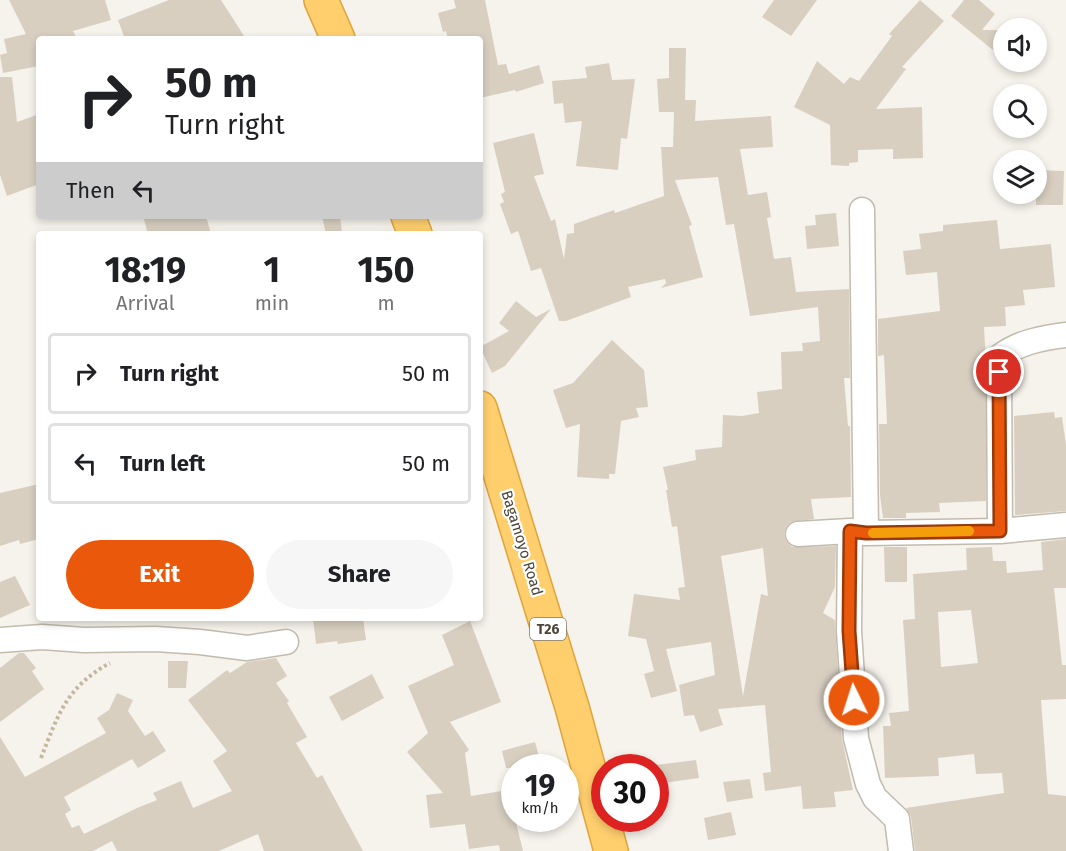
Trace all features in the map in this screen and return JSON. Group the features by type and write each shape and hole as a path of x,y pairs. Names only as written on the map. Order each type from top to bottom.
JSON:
{"highway":[{"path":"321,0 337,36"},
{"name":"Bagamoyo Road","path":"483,418 572,706 611,851"}],"street":[{"path":"861,210 858,532 849,631 856,738 868,784 875,798 897,819 901,851"},
{"path":"1000,531 999,372 1001,356 1010,348 1024,343 1066,335"},
{"path":"798,534 1000,531 1066,525"},
{"path":"0,640 42,637 84,640 156,639 247,648 286,642"}],"path":[{"path":"41,758 60,709 77,686 115,660"}],"building":[{"path":"9,0 105,0 111,20 73,31 76,36 36,36 36,67 3,73 0,55 7,53 4,39 26,34"},
{"path":"169,0 221,0 244,36 124,36 118,20"},
{"path":"454,0 485,0 498,65 506,64 509,74 539,65 544,83 516,92 515,90 483,97 483,36 447,36 446,31 443,32 438,13 456,8"},
{"path":"774,0 817,0 791,36 762,17"},
{"path":"920,0 944,21 902,67 906,69 876,109 922,107 923,158 893,159 893,149 858,150 858,162 849,163 849,166 831,165 830,125 794,107 817,61 844,84 850,77 859,81 892,36 889,34"},
{"path":"964,0 979,0 995,14 982,30 993,30 993,50 951,16"},
{"path":"669,48 686,48 685,100 696,100 695,121 771,116 773,147 740,149 748,195 767,192 771,217 767,218 774,259 791,257 796,292 849,289 850,378 844,378 848,426 850,426 851,497 811,499 814,519 791,522 784,534 786,541 792,547 836,546 835,587 823,613 835,620 842,739 853,790 834,792 836,807 803,809 801,786 765,791 763,773 771,772 765,705 718,709 723,725 700,732 694,715 684,716 679,685 715,675 711,642 666,649 677,691 651,698 644,674 654,671 646,639 628,636 634,594 680,600 678,588 685,587 677,526 672,527 663,467 696,460 695,450 722,447 723,415 742,416 759,413 757,392 782,389 781,352 803,351 802,343 820,341 818,307 750,316 734,224 726,225 718,177 675,180 692,225 689,226 703,277 661,288 666,283 665,279 628,287 631,297 566,321 559,321 541,268 531,271 518,231 511,234 500,204 504,202 501,194 505,192 493,143 534,133 544,174 534,176 551,221 555,219 564,259 567,234 574,233 574,224 664,196 661,147 673,147 674,112 659,112 657,79 669,78","holes":["763,548 768,596 761,594 743,696 721,556"]},
{"path":"609,63 612,80 635,79 627,139 621,138 618,170 576,166 582,121 565,123 563,103 554,104 552,81 587,78 585,67"},
{"path":"0,77 12,77 17,122 36,115 36,185 7,196 0,175"},
{"path":"1047,170 1064,171 1063,205 1036,205 1047,204"},
{"path":"836,213 839,246 807,249 805,226 816,225 815,215"},
{"path":"144,219 207,219 210,231 147,231"},
{"path":"323,219 340,219 342,231 325,231"},
{"path":"997,220 1000,249 1051,244 1055,287 1023,290 1025,305 1005,307 1006,326 984,327 986,501 939,503 940,512 906,513 906,518 883,518 880,495 879,424 887,424 884,355 878,356 878,319 940,311 937,272 906,275 903,251 921,249 919,234 943,231 943,225"},
{"path":"516,301 536,317 551,309 505,366 492,373 483,354 483,345 509,331 499,323"},
{"path":"612,340 644,370 648,407 636,408 639,417 621,421 615,474 609,474 609,479 577,477 580,424 566,428 553,390 573,383"},
{"path":"1054,412 1055,418 1062,417 1066,445 1066,511 1015,515 1014,416"},
{"path":"36,485 36,540 20,544 19,540 0,546 0,493"},
{"path":"1066,539 1066,588 1054,588 1062,665 1066,665 1066,699 1041,700 1048,794 1066,796 1066,851 915,851 911,817 906,808 1004,793 1002,773 976,774 974,754 938,758 939,776 885,778 883,726 891,726 889,713 909,711 903,620 915,619 913,574 967,570 966,548 992,547 993,561 1006,561 1007,573 1043,570 1041,542","holes":["971,610 978,663 941,667 938,612"]},
{"path":"884,547 907,547 907,582 885,582"},
{"path":"15,576 30,605 0,618 0,582"},
{"path":"313,621 363,621 366,640 316,644"},
{"path":"470,621 501,702 450,722 469,750 465,753 471,796 501,791 501,832 518,832 523,851 500,851 499,845 469,849 465,824 430,828 426,795 443,793 407,752 428,733 408,686 454,665 442,635"},
{"path":"19,653 24,653 36,668 32,671 44,689 0,722 0,668"},
{"path":"276,658 287,676 276,683 289,701 287,703 307,737 296,743 317,778 322,775 363,851 264,851 258,834 219,851 117,851 112,841 93,851 0,851 0,737 25,777 106,733 97,718 109,710 117,693 133,700 128,711 145,736 153,731 166,751 138,768 132,759 64,797 71,810 65,814 72,828 79,825 84,834 157,800 153,793 181,781 193,808 232,791 213,761 227,751 188,700 227,670 230,673 247,662"},
{"path":"168,661 188,661 186,688 168,688"},
{"path":"372,674 384,698 342,721 329,697"},
{"path":"535,742 538,754 503,754 502,751"},
{"path":"696,760 699,778 669,782 669,763"},
{"path":"750,779 753,798 727,802 723,782"},
{"path":"731,812 736,835 708,840 704,818"}],"slow traffic":[{"path":"873,533 969,531"}],"route":[{"path":"854,700 849,631 850,531 866,533 1000,531 999,372"}]}
